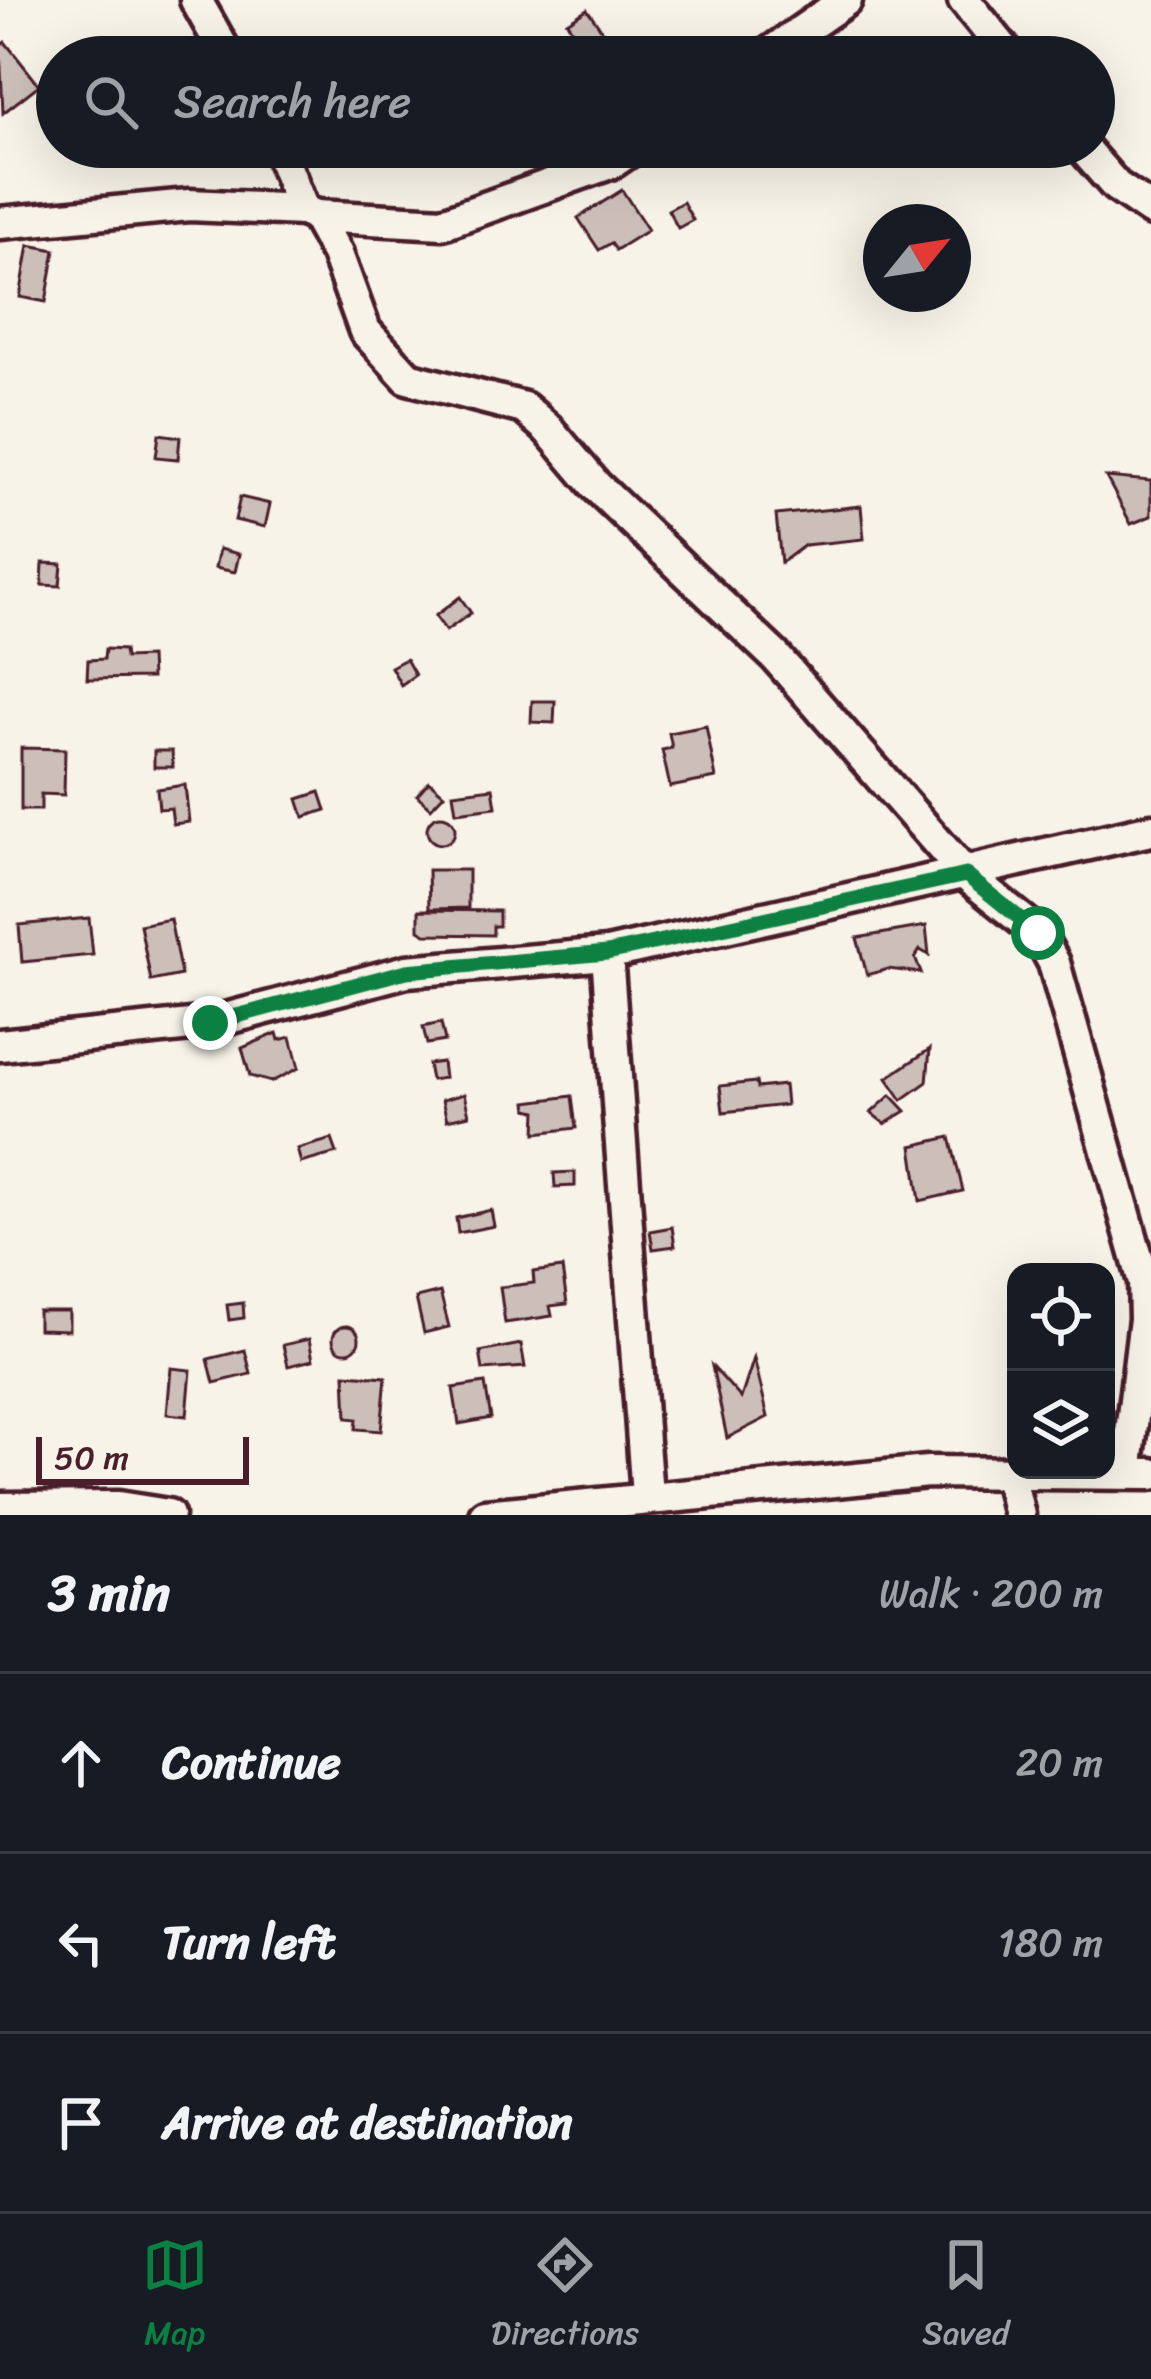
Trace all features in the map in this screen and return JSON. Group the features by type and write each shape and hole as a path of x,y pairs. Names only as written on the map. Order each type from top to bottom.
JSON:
{"street":[{"path":"196,0 216,36"},
{"path":"794,36 846,0"},
{"path":"964,0 993,36"},
{"path":"288,168 344,271 365,331 408,377 524,408 548,429 597,487 776,656 966,875 1038,933 1054,962 1134,1238 1145,1319 1138,1474"},
{"path":"0,223 190,205 443,223 597,168"},
{"path":"1100,168 1115,186 1151,210"},
{"path":"0,1045 210,1023 407,971 607,953 1151,830"},
{"path":"607,953 647,1496"},
{"path":"485,1515 928,1472 1007,1473"},
{"path":"1010,1479 1019,1515"},
{"path":"0,1508 73,1513 118,1507 168,1515"}],"building":[{"path":"587,9 606,36 576,36 567,22"},
{"path":"5,42 36,81 36,87 3,113 0,46"},
{"path":"622,190 648,230 616,250 611,243 599,250 578,218"},
{"path":"683,202 693,220 678,228 668,210"},
{"path":"29,245 55,250 46,302 20,297"},
{"path":"159,434 180,437 178,459 156,457"},
{"path":"1106,477 1151,481 1151,516 1131,524"},
{"path":"240,497 270,504 265,527 235,520"},
{"path":"861,506 864,539 805,545 781,563 776,515"},
{"path":"219,549 239,554 235,572 215,568"},
{"path":"43,563 62,564 60,586 42,585"},
{"path":"460,597 471,613 446,631 435,616"},
{"path":"105,649 124,650 125,658 150,657 151,678 87,679 88,660 104,659"},
{"path":"406,659 415,675 401,685 391,667"},
{"path":"532,701 555,701 554,723 531,722"},
{"path":"706,726 716,778 670,787 662,750 672,748 669,733"},
{"path":"21,748 65,749 64,795 41,794 41,810 21,810"},
{"path":"154,751 172,751 173,767 154,767"},
{"path":"429,781 444,794 431,808 417,795"},
{"path":"185,785 189,822 173,824 171,808 159,809 157,789"},
{"path":"493,788 496,807 456,812 453,793"},
{"path":"320,792 326,810 304,817 298,799"},
{"path":"441,816 451,820 455,830 451,840 441,844 431,840 427,830 431,820"},
{"path":"428,870 468,870 468,908 429,909"},
{"path":"419,910 499,911 499,926 493,926 493,935 426,934 419,930"},
{"path":"89,918 93,955 22,962 19,925"},
{"path":"170,919 181,975 151,981 140,925"},
{"path":"926,926 929,955 920,950 915,958 921,973 888,969 867,975 857,938"},
{"path":"441,1023 445,1041 427,1044 423,1027"},
{"path":"277,1033 279,1040 291,1037 299,1068 271,1082 250,1076 242,1048"},
{"path":"930,1049 927,1082 902,1100 887,1078"},
{"path":"442,1062 444,1078 431,1080 428,1064"},
{"path":"756,1082 757,1088 784,1085 786,1105 723,1112 720,1086"},
{"path":"464,1094 469,1115 447,1120 442,1100"},
{"path":"891,1095 906,1111 885,1124 871,1113"},
{"path":"572,1096 576,1128 536,1133 537,1111 528,1109 527,1102"},
{"path":"950,1137 963,1191 920,1201 912,1146"},
{"path":"332,1139 337,1153 301,1163 297,1149"},
{"path":"575,1172 575,1186 555,1187 554,1173"},
{"path":"491,1210 494,1226 458,1233 456,1218"},
{"path":"672,1227 675,1246 653,1249 650,1231"},
{"path":"562,1268 567,1304 550,1306 552,1316 505,1323 500,1287 534,1283 533,1272"},
{"path":"440,1292 449,1327 424,1333 416,1298"},
{"path":"243,1303 244,1318 229,1320 227,1305"},
{"path":"38,1311 69,1311 69,1330 38,1329"},
{"path":"346,1326 359,1339 346,1352 333,1339"},
{"path":"309,1339 313,1360 288,1366 283,1345"},
{"path":"521,1344 525,1367 483,1370 480,1352"},
{"path":"245,1350 251,1374 214,1383 208,1359"},
{"path":"754,1358 768,1417 727,1438 712,1366 741,1398"},
{"path":"171,1368 191,1370 187,1416 167,1414"},
{"path":"345,1374 386,1377 381,1431 356,1429 357,1419 347,1418"},
{"path":"485,1383 491,1418 459,1424 453,1388"}],"route":[{"path":"210,1023 407,971 607,953 966,875 1038,933"}]}
